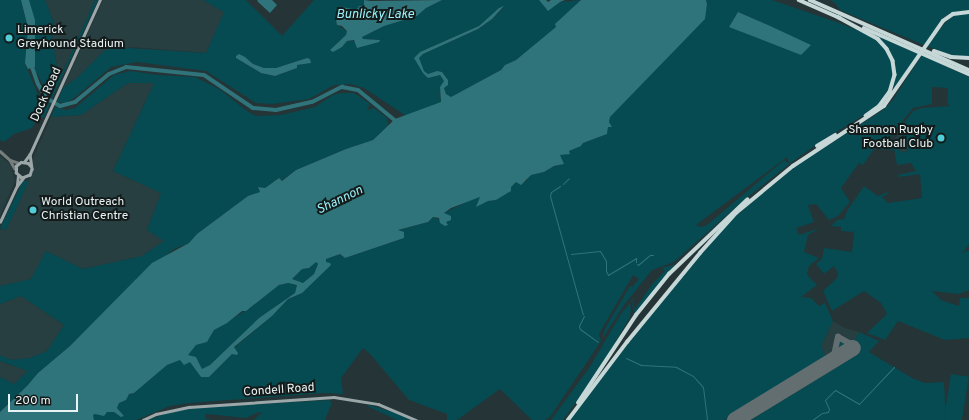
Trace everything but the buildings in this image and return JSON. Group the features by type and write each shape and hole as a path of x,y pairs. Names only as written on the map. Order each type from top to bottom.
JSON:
{"highway":[{"path":"799,0 969,74"},
{"path":"810,0 969,70"},
{"path":"568,420 627,342 700,253 736,213 793,166 884,106 931,37 948,17 958,12 969,12"},
{"path":"565,420 593,381 636,315 669,274 707,236 758,191 809,152 874,111 886,99 892,88 895,75 893,61 887,49 872,35 838,17"},
{"path":"894,36 951,57 969,58"}],"main road":[{"name":"Dock Road","path":"24,162 30,154 100,0"},
{"name":"Dock Road","path":"30,154 31,166"},
{"path":"0,222 16,186 18,176 16,170 19,164 24,162 31,166 30,175 23,178 16,186"},
{"path":"18,176 23,178"},
{"name":"Condell Road","path":"143,420 172,410 189,407 334,397 378,404 416,420"}],"street":[{"path":"0,151 10,160 16,170"},
{"path":"10,160 19,164"}],"shaded area":[{"path":"0,0 21,0 28,28 25,63 38,95 50,104 44,118 38,117 32,128 14,134 4,142 0,140"},
{"path":"29,0 45,0 54,23 52,39 58,71 62,73 95,0 98,0 52,99 35,70 35,20"},
{"path":"45,0 95,0 62,73 58,71 52,39 54,23"},
{"path":"103,0 203,0 224,12 206,53 133,47 104,51 78,77 63,88"},
{"path":"203,0 246,0 282,36 314,0 364,0 364,6 355,13 342,7 336,20 337,25 347,31 346,35 330,50 342,47 347,41 380,40 363,39 362,37 384,26 417,16 426,8 442,0 539,0 548,11 560,2 581,0 557,27 516,60 505,65 501,70 451,97 446,94 444,88 448,80 442,72 437,71 429,74 424,71 418,58 423,54 478,29 492,19 504,7 499,8 479,26 420,52 415,58 428,78 440,75 444,81 440,94 441,102 406,116 364,88 350,84 334,85 309,99 272,104 256,103 206,71 137,62 111,67 73,99 65,103 57,102 63,88 78,77 104,51 114,47 206,53 224,12","holes":["245,57 253,64 264,68 276,68 307,58 311,63 296,65 297,68 275,76 261,73 236,58"]},
{"path":"706,0 772,0 869,35 884,47 890,59 893,67 890,87 884,98 874,109 823,140 792,162 744,200 674,262 652,270 624,305 603,338 607,325 630,286 632,287 639,279 633,275 599,334 601,341 550,417 545,420 532,420 500,389 457,420 447,420 447,414 409,400 371,355 363,348 341,378 343,394 324,393 190,403 170,406 136,420 94,420 93,415 107,412 114,412 121,417 124,416 117,408 119,403 126,400 129,394 134,393 167,365 180,360 190,361 201,377 209,377 233,353 238,352 234,348 272,316 288,299 302,293 326,262 326,259 340,254 345,258 404,238 396,231 428,222 433,217 445,222 448,221 444,213 468,201 480,197 488,201 496,200 516,182 526,182 530,175 544,172 554,166 558,166 560,155 570,153 569,151 581,146 583,143 607,134 608,127 611,127 609,122 610,117 663,62 707,4","holes":["738,12 768,25 810,46 729,27","787,157 789,163 784,160 707,225 700,227 696,225"]},
{"path":"830,0 969,0 969,10 954,12 944,17 924,45 840,10 835,3"},
{"path":"969,13 969,57 956,57 927,46 946,22 955,15"},
{"path":"872,33 919,54 888,99 893,89 895,68 881,40"},
{"path":"922,55 969,77 969,245 962,253 969,250 969,290 959,294 932,291 941,300 959,306 960,298 969,298 969,338 945,340 898,321 885,340 867,333 887,314 881,303 864,291 832,311 823,291 837,278 838,273 834,266 824,274 816,264 822,259 824,248 852,252 854,232 841,231 841,227 831,226 837,220 844,219 847,211 864,186 878,196 888,192 889,193 882,197 888,203 922,198 920,174 899,177 898,175 916,171 911,163 897,165 894,149 887,150 896,137 901,153 908,151 901,127 913,111 921,108 950,106 947,102 948,88 932,87 932,104 913,108 895,130 884,150 876,146 863,165 859,163 841,188 850,202 838,216 829,220 816,204 808,205 814,222 796,228 799,235 820,228 808,235 804,252 819,258 809,266 807,273 817,285 801,297 811,298 819,306 825,303 833,321 821,346 826,357 724,420 569,420 609,367 725,225 797,165 883,110 892,101"},
{"path":"130,71 158,75 195,77 219,89 247,111 256,116 281,115 315,107 333,95 341,93 354,93 370,104 367,110 374,108 387,118 388,125 373,140 346,149 296,170 281,181 279,178 265,188 258,187 260,192 248,196 197,234 189,243 174,249 132,284 70,346 38,373 0,412 0,377 14,384 28,371 0,361 0,355 11,360 30,358 47,351 64,325 21,296 0,304 0,286 31,279 46,251 83,269 142,256 164,241 147,230 161,193 113,171 154,83 128,83 81,115 51,117 55,107 66,110 75,108 114,75"},
{"path":"128,83 154,83 113,171 161,193 147,230 164,241 142,256 83,269 46,251 31,279 0,286 0,229 6,230 34,169 32,161 51,117 81,115"},
{"path":"901,129 908,151 901,153 896,137"},
{"path":"0,156 11,165 15,181 0,216"},
{"path":"23,181 29,181 6,230 0,228"},
{"path":"316,262 318,264 314,274 303,283 292,279 302,269 309,268"},
{"path":"674,266 635,315 631,300 635,298 632,301 635,309 653,283 665,271 662,268"},
{"path":"288,283 297,285 295,293 259,318 210,365 202,369 196,357 187,355 196,345 207,342 214,330 251,307 279,285"},
{"path":"21,296 64,325 47,351 30,358 11,360 0,355 0,304"},
{"path":"630,303 630,317 598,372 563,420 551,420 589,368 621,314"},
{"path":"833,321 845,328 859,332 854,342 861,353 751,420 724,420 826,357 821,346"},
{"path":"859,332 879,341 869,352 912,378 925,383 944,382 946,420 751,420 860,353 854,342"},
{"path":"841,340 850,345 850,348 835,357 838,341 840,342"},
{"path":"0,361 28,371 14,384 0,377"},
{"path":"951,374 969,377 962,420 944,419"},
{"path":"330,400 332,406 330,407 325,420 254,420 262,412 246,418 206,414 205,419 213,420 148,420 170,412 195,408"},
{"path":"370,405 399,414 410,420 397,420 367,406"}],"water":[{"path":"21,0 29,0 35,20 35,67 28,69 25,63 28,28"},
{"path":"272,0 277,5 270,13 257,1"},
{"name":"Bunlicky Lake","path":"364,0 442,0 426,8 417,16 384,26 362,37 363,39 380,40 379,42 357,48 354,40 347,41 342,47 333,52 330,50 346,35 347,31 342,26 337,25 336,20 342,7 352,9 355,13 359,6 364,6"},
{"path":"539,0 546,0 548,2 551,0 565,0 548,11"},
{"name":"Shannon","path":"581,0 706,0 707,4 705,19 610,117 609,122 612,127 608,127 607,134 583,143 581,146 569,151 570,154 560,155 564,164 554,166 544,172 531,175 521,185 516,182 511,187 511,191 496,200 488,201 476,207 480,197 451,208 444,213 451,216 451,220 446,222 448,225 445,226 440,223 439,218 433,217 428,222 398,230 404,232 404,238 345,258 340,254 326,259 326,262 330,263 331,265 302,293 288,299 272,316 234,347 238,353 237,355 232,354 209,377 201,377 190,362 184,365 180,360 167,365 134,393 129,394 126,400 119,403 117,408 124,416 121,417 114,412 107,412 104,416 93,415 94,420 0,420 0,412 38,373 70,346 152,263 189,243 197,234 248,196 260,192 258,187 265,188 279,178 282,181 296,170 346,149 373,140 395,119 441,102 440,87 444,81 440,75 428,78 423,73 414,58 420,52 479,26 499,8 504,6 492,19 478,29 423,54 419,58 424,71 428,74 437,71 442,72 448,80 448,85 444,88 446,94 451,97 501,70 505,65 516,60 556,27 555,24","holes":["316,262 318,264 314,274 303,283 292,279 302,269 309,268","288,283 297,285 295,293 259,318 210,365 202,369 196,357 188,355 196,345 207,342 214,330 227,323 242,311 246,311 279,285"]},
{"path":"738,12 811,45 801,55 729,27"},
{"path":"239,54 253,64 264,68 276,68 307,58 310,59 311,63 297,65 297,68 275,76 261,73 236,58"}],"waterway":[{"path":"31,64 38,84 46,98 60,106 75,102 109,74 126,67 204,75 253,108 276,110 312,102 342,87 358,90 398,123"},
{"path":"563,184 569,178"},
{"path":"560,186 551,192 550,196 583,315"},
{"path":"571,254 600,251 606,261 606,271 608,275 636,258 636,262"},
{"path":"637,264 638,265 650,255 653,255"},
{"path":"584,316 579,326 580,329 598,342"},
{"path":"626,358 641,365 676,367 693,376 703,387 707,420"},
{"path":"812,420 822,413 828,412 829,409 825,400 835,390 859,404 894,367"}],"taxiway":[{"path":"833,360 838,337 851,344 853,348"}],"runway":[{"path":"735,420 853,348"}],"place":[{"name":"Limerick Greyhound Stadium","path":"9,38"},
{"name":"Shannon Rugby Football Club","path":"941,138"},
{"name":"World Outreach Christian Centre","path":"33,210"}]}
